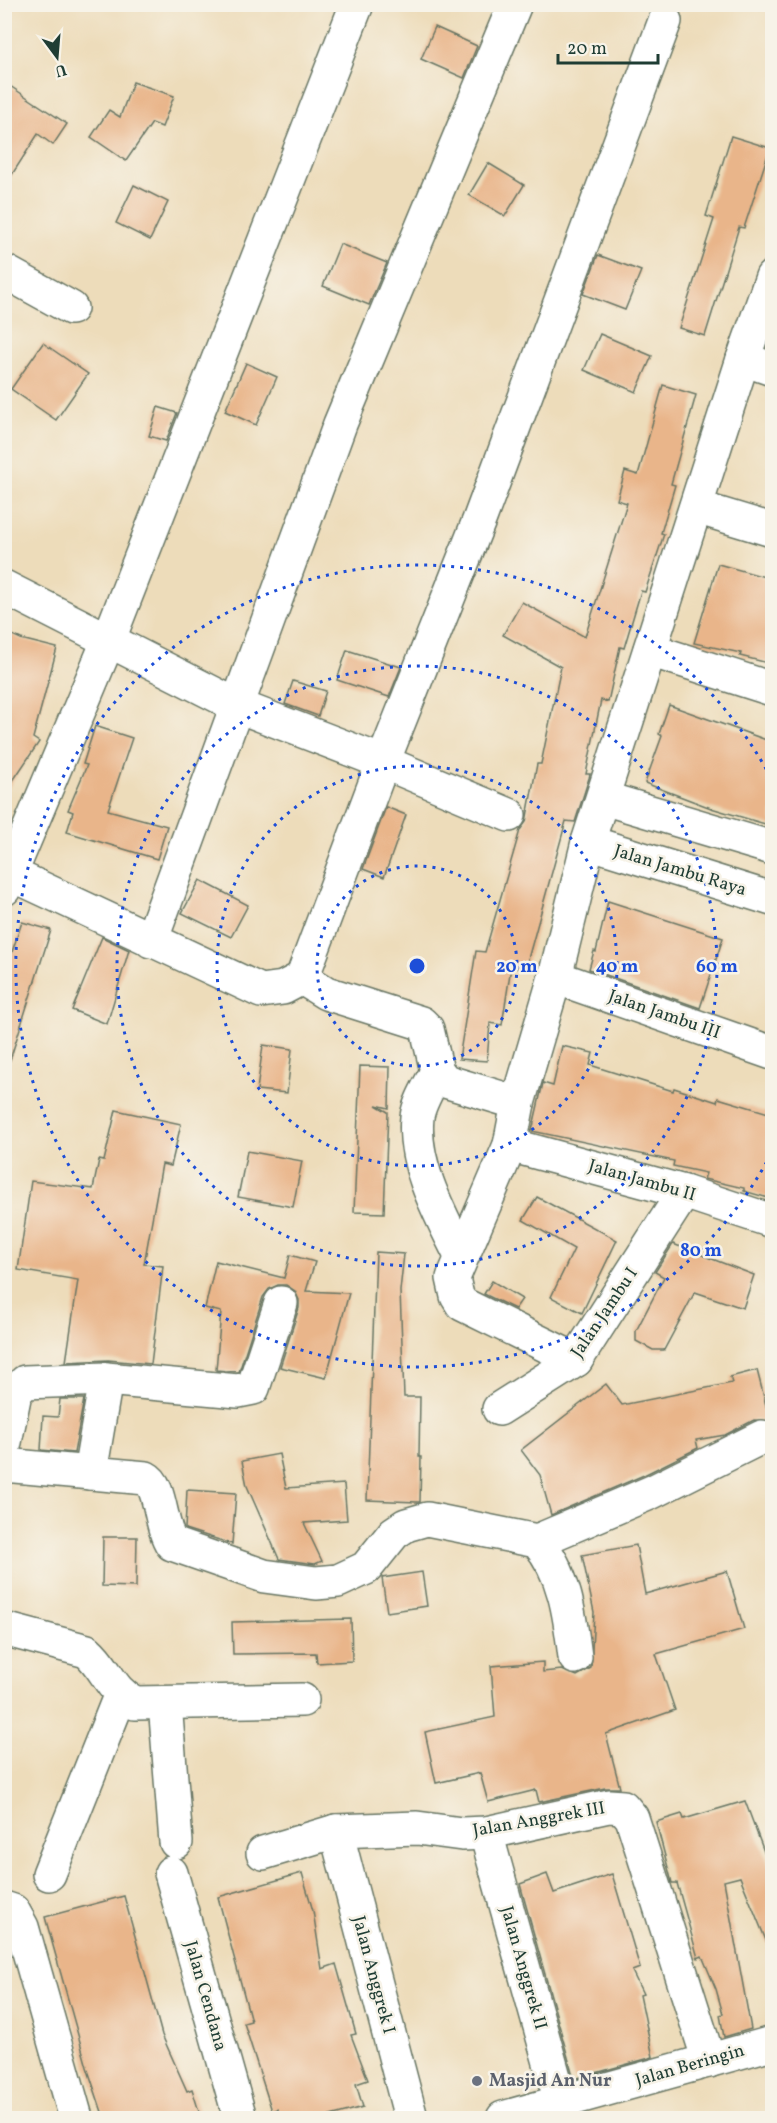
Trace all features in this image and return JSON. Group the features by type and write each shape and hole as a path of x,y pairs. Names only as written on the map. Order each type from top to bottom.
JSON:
{"street":[{"path":"357,4 109,639 15,829 8,881 151,941 261,991 283,988 302,978 383,762 480,518 665,21"},
{"path":"151,941 340,424 515,4"},
{"path":"4,271 71,308"},
{"path":"576,1360 462,1304 457,1296 453,1278 510,1145 518,1102 555,977 588,842 696,507 758,364 772,277"},
{"path":"696,507 772,530"},
{"path":"4,586 238,706 383,762 509,815"},
{"path":"650,650 772,689"},
{"path":"603,798 772,848"},
{"name":"Jalan Jambu Raya","path":"588,842 772,899"},
{"name":"Jalan Jambu III","path":"555,977 772,1053"},
{"path":"302,978 326,993 421,1023 427,1029 437,1071 445,1081 518,1102"},
{"path":"437,1071 417,1116 419,1154 435,1202 461,1256"},
{"name":"Jalan Jambu II","path":"510,1145 684,1192 772,1221"},
{"name":"Jalan Jambu I","path":"499,1409 576,1360 684,1192"},
{"path":"4,1447 15,1393 25,1382 106,1379 238,1391 253,1388 281,1303"},
{"path":"90,1473 106,1379"},
{"path":"4,1465 150,1479 156,1489 164,1530 172,1544 264,1576 316,1583 338,1581 366,1568 394,1533 406,1525 427,1519 537,1541 652,1492 762,1437"},
{"path":"537,1541 555,1565 571,1617 575,1657"},
{"path":"4,1629 87,1651 96,1659 120,1696 135,1703 302,1700"},
{"path":"49,1874 120,1696"},
{"name":"Jalan Cendana","path":"165,1703 173,1858 240,2118"},
{"name":"Jalan Anggrek III","path":"263,1853 336,1831 417,1828 462,1834 486,1833 609,1806 623,1807 632,1818 709,2061"},
{"name":"Jalan Anggrek I","path":"336,1831 411,2118"},
{"name":"Jalan Anggrek II","path":"486,1833 561,2102"},
{"path":"6,1908 13,1911 22,1927 76,2118"},
{"name":"Jalan Beringin","path":"503,2118 772,2043"}],"building":[{"path":"435,27 477,46 464,78 421,59"},
{"path":"4,82 67,124 53,145 38,134 4,187"},
{"path":"133,82 174,96 162,127 152,123 126,161 91,137 109,110 120,117"},
{"path":"731,136 770,148 744,228 739,227 705,336 679,328 714,219 706,216"},
{"path":"488,163 524,185 505,216 469,195"},
{"path":"134,185 168,202 150,240 116,223"},
{"path":"340,244 387,263 369,305 323,286"},
{"path":"598,255 641,271 625,310 583,294"},
{"path":"600,334 652,356 636,392 584,370"},
{"path":"43,343 88,374 56,420 11,389"},
{"path":"246,363 277,377 256,425 225,411"},
{"path":"663,385 696,395 671,484 675,485 661,533 664,534 645,592 641,591 624,648 620,647 608,702 601,700 586,774 590,774 589,778 575,822 566,821 525,970 511,967 502,1025 490,1023 487,1061 459,1059 476,951 485,952 520,830 526,822 537,764 541,764 561,667 503,635 522,602 585,637 627,503 617,500 625,471 638,475"},
{"path":"158,407 177,413 166,441 149,436"},
{"path":"718,564 772,579 772,664 740,656 741,653 694,643"},
{"path":"4,631 21,639 57,648 33,738 39,742 4,794"},
{"path":"347,650 401,667 389,697 337,680"},
{"path":"293,681 326,691 318,716 285,704"},
{"path":"669,705 772,742 772,826 711,808 645,783 662,736 659,734"},
{"path":"95,726 132,738 108,810 167,826 157,859 67,832 73,812 68,810 87,765 83,764"},
{"path":"386,807 406,815 384,877 363,869"},
{"path":"200,880 248,905 231,937 182,913"},
{"path":"608,901 723,938 700,1008 589,969 594,951 596,952"},
{"path":"22,922 51,930 10,1060 4,1059 4,976"},
{"path":"102,937 129,950 107,1024 72,1010"},
{"path":"263,1045 292,1049 287,1093 257,1090"},
{"path":"562,1046 593,1053 590,1065 673,1091 674,1088 717,1102 718,1098 772,1114 772,1199 744,1191 744,1188 704,1179 706,1173 673,1166 674,1161 532,1131 543,1083 553,1086"},
{"path":"360,1066 390,1067 389,1108 376,1105 388,1112 384,1213 354,1212"},
{"path":"116,1110 181,1124 171,1166 162,1164 144,1264 163,1266 151,1364 108,1360 66,1362 78,1280 18,1270 31,1181 93,1189 99,1160 104,1161"},
{"path":"247,1151 302,1161 293,1207 238,1197"},
{"path":"537,1197 617,1240 582,1313 551,1297 574,1249 523,1220"},
{"path":"673,1244 754,1275 743,1308 695,1292 664,1350 653,1350 636,1341 636,1331 664,1277 655,1272"},
{"path":"376,1252 404,1254 400,1291 404,1397 420,1397 420,1502 367,1500"},
{"path":"290,1255 315,1262 306,1291 349,1293 326,1378 280,1367 299,1308 299,1300 295,1291 286,1285 278,1285 269,1289 263,1297 239,1372 216,1370 221,1312 205,1308 216,1261 284,1278"},
{"path":"492,1281 522,1299 515,1309 484,1294"},
{"path":"757,1370 770,1421 754,1420 725,1435 696,1440 698,1448 644,1475 551,1515 540,1475 521,1450 606,1384 622,1405 732,1383 730,1377"},
{"path":"60,1399 84,1399 74,1453 41,1450 43,1416 58,1417"},
{"path":"279,1454 286,1488 344,1484 347,1520 304,1523 322,1561 315,1564 279,1559 247,1486 242,1461"},
{"path":"187,1490 236,1493 232,1544 185,1529"},
{"path":"103,1537 137,1537 136,1587 102,1586"},
{"path":"636,1545 645,1594 727,1571 744,1629 656,1654 675,1710 606,1734 620,1788 605,1788 539,1802 536,1790 488,1802 480,1773 436,1783 425,1732 495,1717 491,1666 543,1662 543,1672 562,1670 577,1676 591,1668 594,1612 582,1555"},
{"path":"422,1572 427,1606 387,1612 382,1578"},
{"path":"351,1619 352,1661 317,1663 316,1653 233,1654 232,1622"},
{"path":"745,1801 772,1873 772,1955 740,1877 724,1881 751,2029 724,2037 720,2015 723,2014 716,1989 702,1956 698,1958 677,1883 672,1883 656,1822 682,1814 684,1819"},
{"path":"302,1873 313,1911 322,1969 336,1964 356,2034 351,2035 368,2080 356,2084 363,2107 323,2118 279,2118 278,2109 272,2111 244,2023 251,2021 218,1897"},
{"path":"547,1874 554,1893 612,1874 640,1968 632,1971 643,1994 640,1995 653,2057 574,2079 520,1884"},
{"path":"124,1896 162,2035 187,2091 192,2089 201,2118 104,2118 87,2067 45,1917"}],"place":[{"name":"Masjid An Nur","path":"477,2081"}]}
